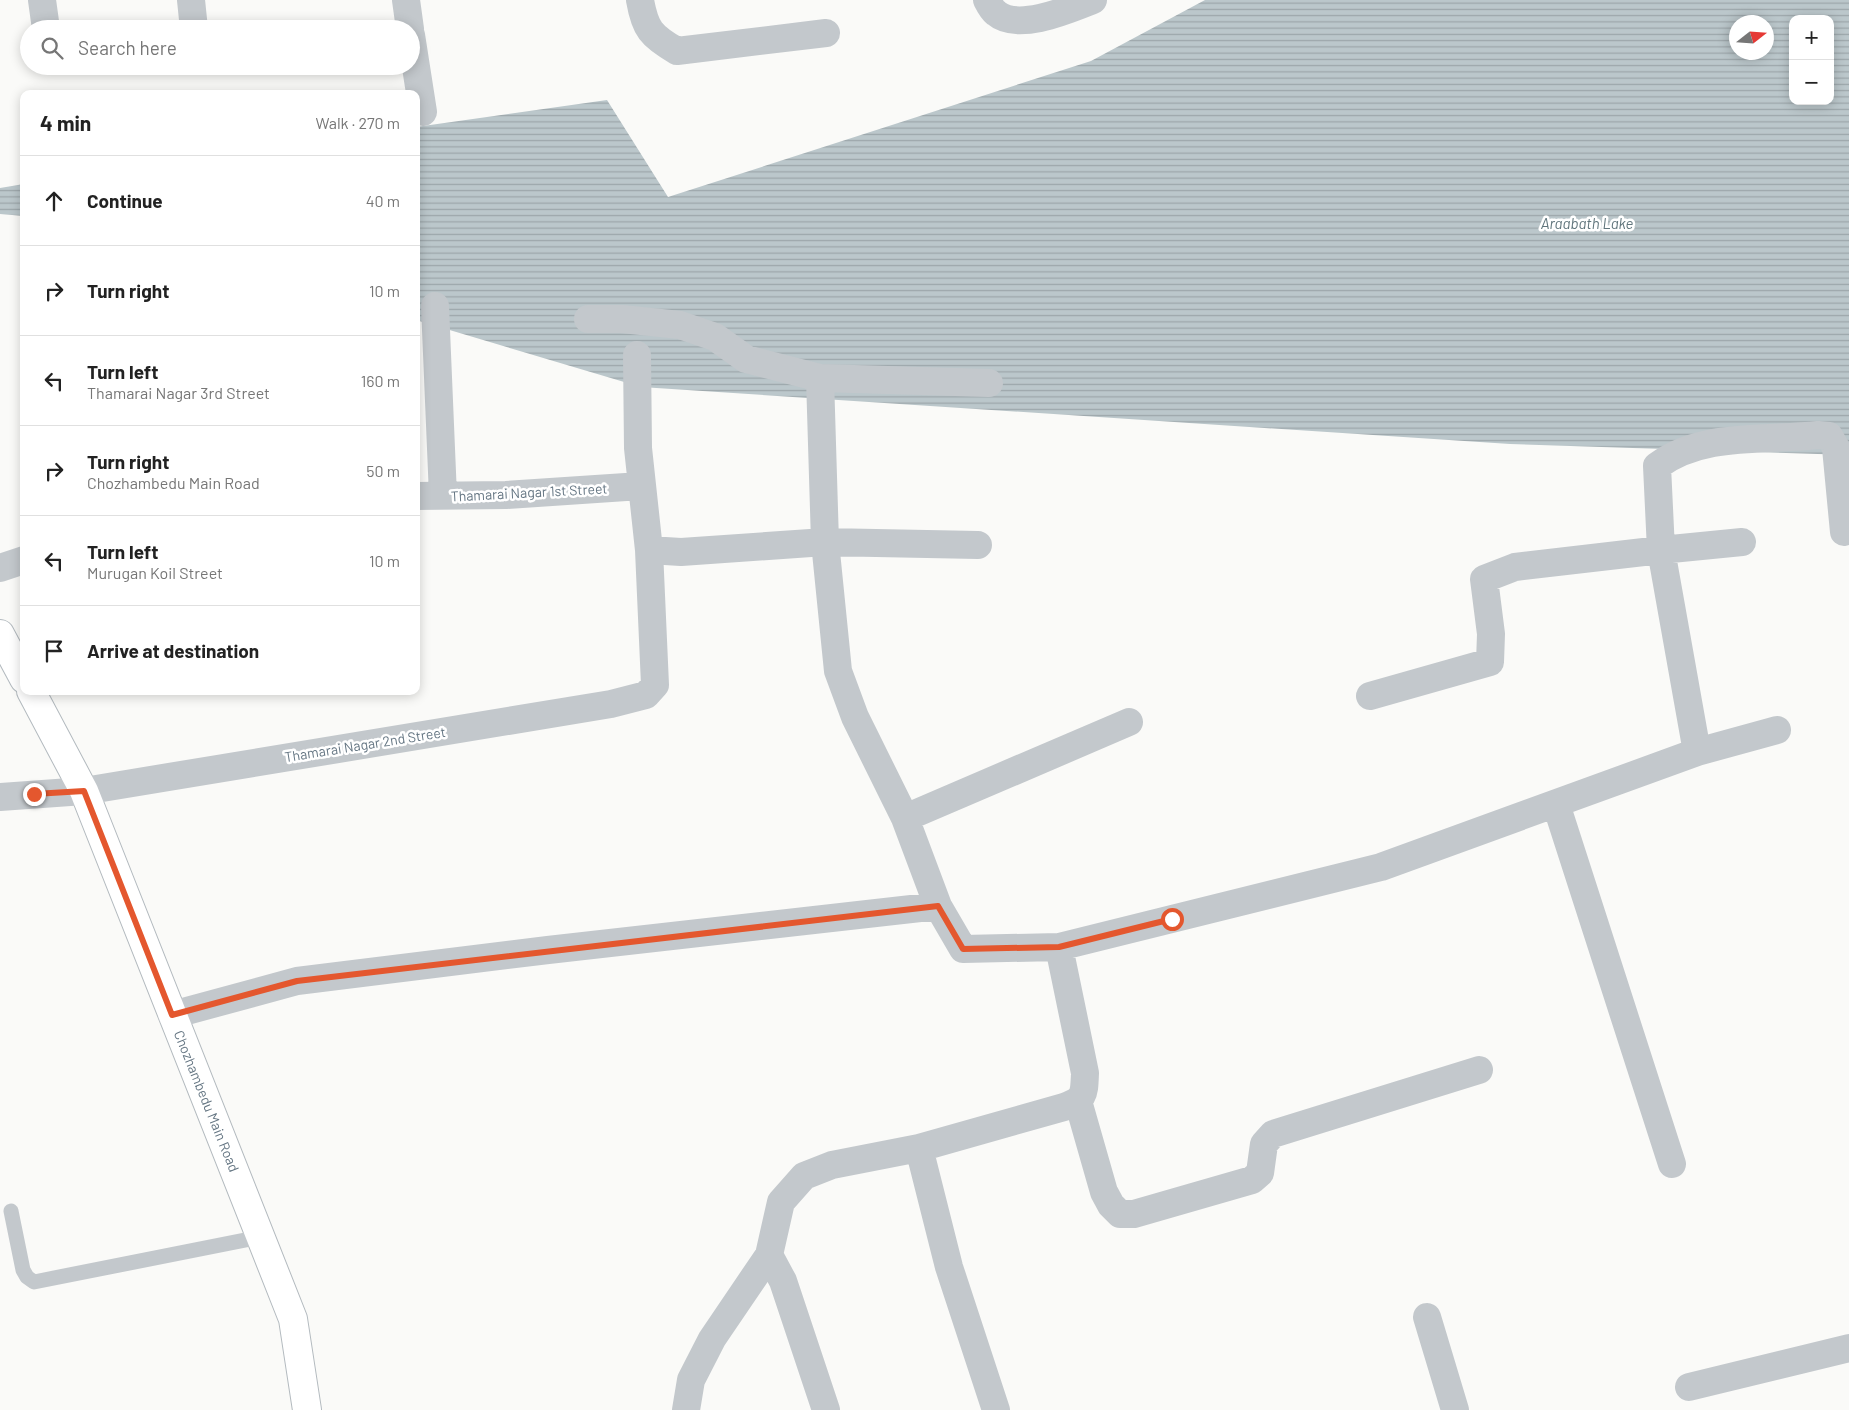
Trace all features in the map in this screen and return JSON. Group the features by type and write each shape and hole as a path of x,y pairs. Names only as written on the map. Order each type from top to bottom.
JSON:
{"street":[{"path":"42,0 45,20"},
{"path":"191,0 193,20"},
{"path":"406,0 409,20"},
{"path":"640,0 644,22 659,41 677,51 826,33"},
{"path":"987,0 996,13 1010,20 1027,20 1055,14 1093,0"},
{"path":"417,75 420,90"},
{"path":"420,93 423,112"},
{"path":"434,306 443,496"},
{"path":"588,320 622,319 680,326 715,337 746,359 820,378 989,383"},
{"path":"637,355 641,486 649,550 681,552 825,542 978,545"},
{"path":"820,378 825,542 838,671 855,717 905,818 938,906 963,949 1059,947 1381,867 1697,752 1777,730"},
{"path":"1697,752 1661,550 1657,466 1669,458 1708,443 1818,435 1828,436 1836,448 1844,532"},
{"name":"Thamarai Nagar 1st Street","path":"420,496 506,495 641,486"},
{"path":"1370,696 1490,662 1491,634 1484,579 1515,568 1742,542"},
{"name":"Thamarai Nagar 2nd Street","path":"0,797 84,791 619,702 646,695 655,685 649,550"},
{"path":"0,568 20,561"},
{"path":"0,634 20,672"},
{"name":"Chozhambedu Main Road","path":"32,695 84,791 293,1320 307,1410"},
{"path":"905,818 1129,722"},
{"path":"1556,804 1672,1164"},
{"path":"172,1015 297,981 938,906"},
{"path":"686,1410 691,1380 712,1338 769,1255 781,1202 804,1176 832,1166 919,1148 1064,1107 1078,1101 1084,1093 1085,1073 1059,947"},
{"path":"1078,1101 1104,1192 1111,1205 1120,1214 1134,1214 1252,1180 1260,1173 1264,1144 1273,1134 1479,1070"},
{"path":"919,1148 949,1266 996,1410"},
{"path":"769,1255 783,1281 826,1410"},
{"path":"1427,1317 1455,1410"},
{"path":"1689,1387 1849,1348"}],"lane":[{"path":"11,1210 23,1270 26,1278 34,1282 260,1237"}],"water":[{"name":"Araabath Lake","path":"1205,0 1849,0 1849,455 1510,444 641,387 420,321 420,126 607,100 668,197 1091,61"},
{"path":"20,185 20,216 0,214 0,188"}],"route":[{"path":"34,794 84,791 172,1015 297,981 548,950 938,906 963,949 1059,947 1172,919"}]}
